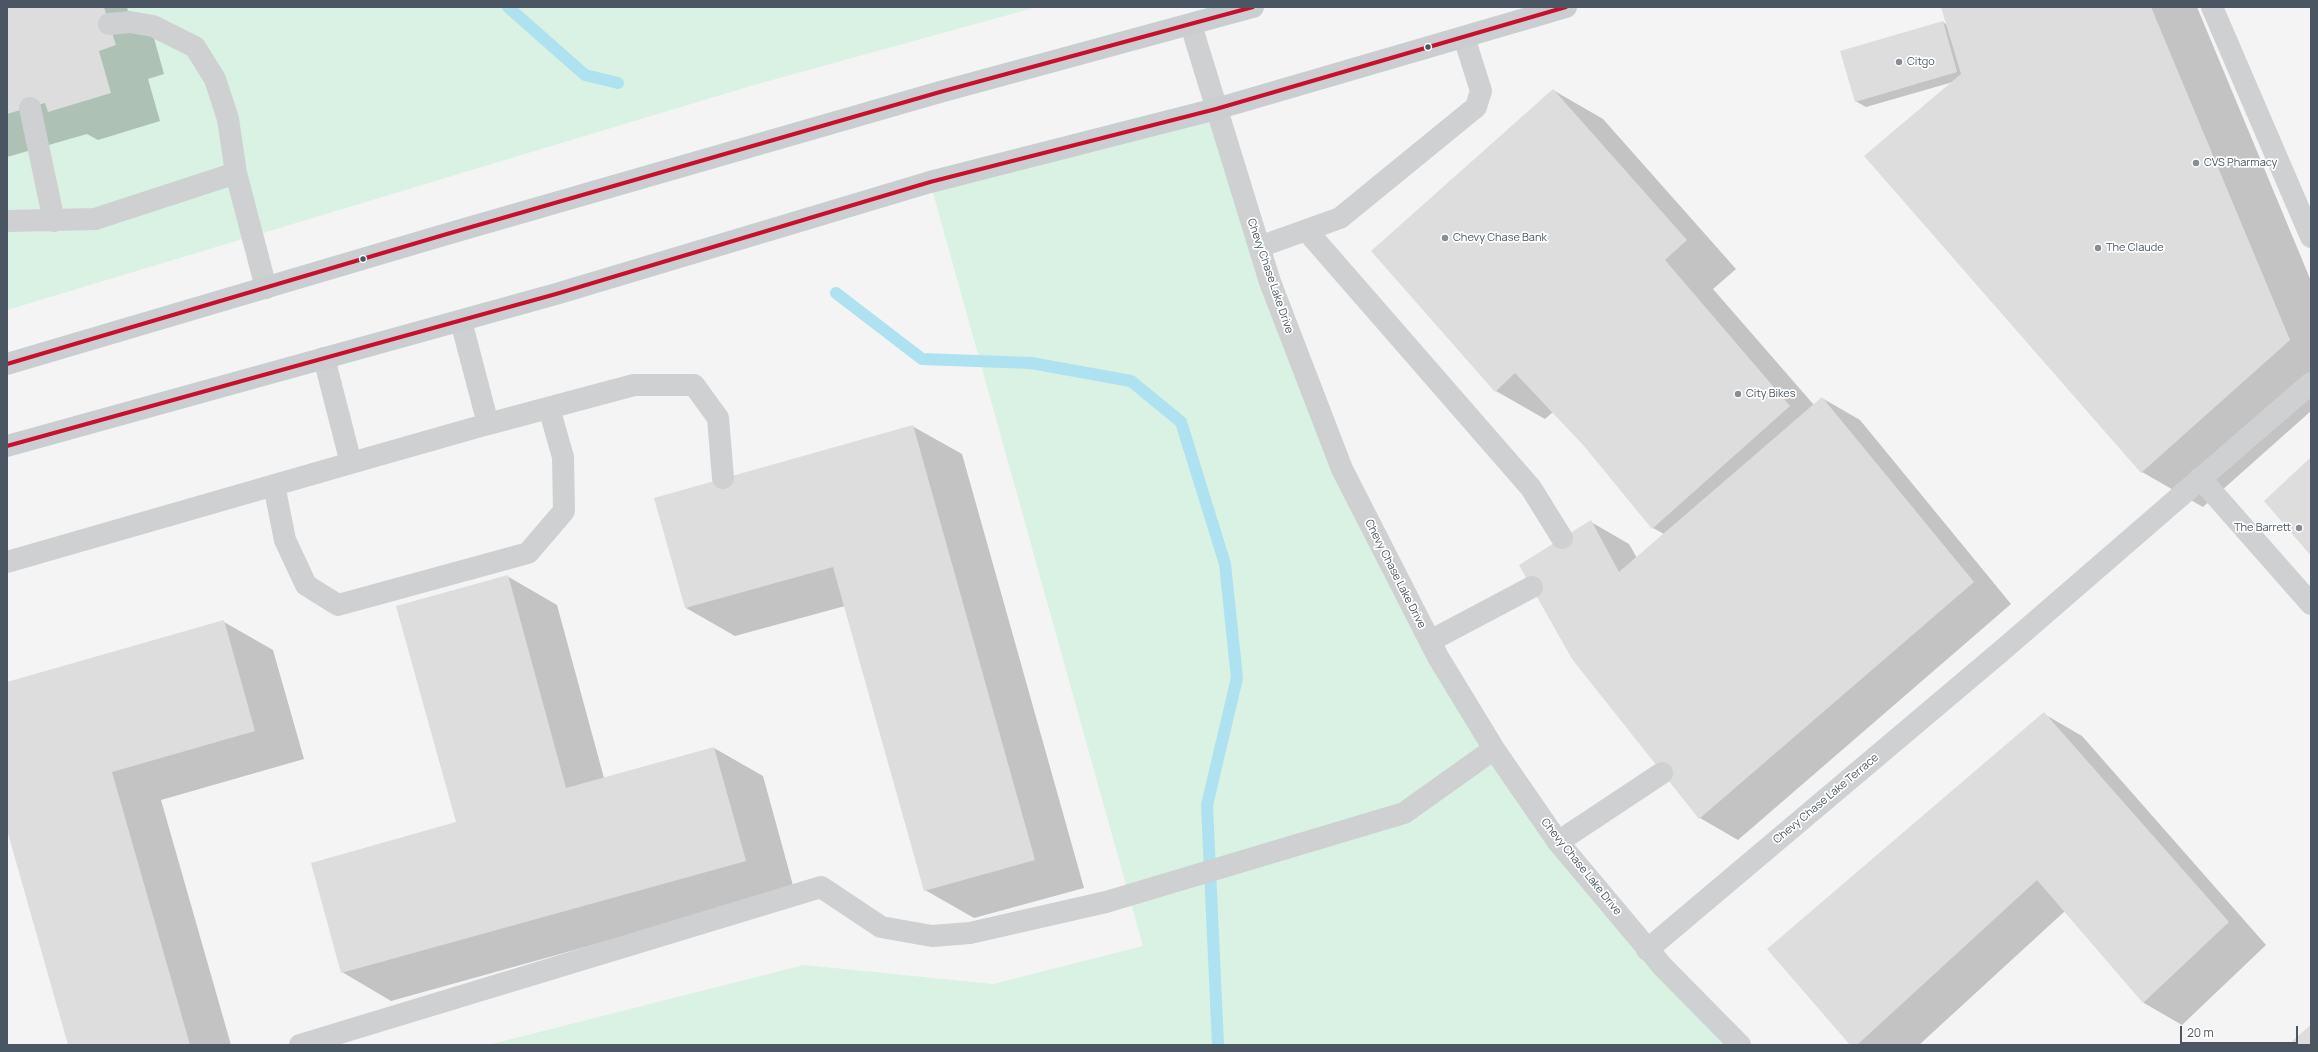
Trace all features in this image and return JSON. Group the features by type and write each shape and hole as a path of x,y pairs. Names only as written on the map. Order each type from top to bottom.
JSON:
{"main road":[{"path":"7,364 940,92 1191,25 1252,7"},
{"path":"7,446 461,321 930,182 1216,109 1566,7"}],"street":[{"path":"2212,7 2311,237"},
{"path":"110,24 130,22 153,26 195,47 215,79 228,119 236,173 266,288"},
{"name":"Chevy Chase Lake Drive","path":"1191,25 1270,282 1342,468 1430,641 1494,749 1558,842 1647,950 1740,1045"},
{"path":"1259,247 1340,218 1476,108 1481,91 1464,37"},
{"path":"30,108 54,221"},
{"path":"7,221 96,219 236,173"},
{"path":"1307,231 1531,488 1562,538"},
{"path":"461,321 488,424"},
{"path":"324,358 351,463"},
{"name":"Chevy Chase Lake Terrace","path":"1647,950 2005,648 2311,383"},
{"path":"7,562 488,424 634,385 694,385 718,418 723,478"},
{"path":"274,485 285,540 306,585 338,605 528,553 564,511 563,457 549,408"},
{"path":"2200,478 2311,604"},
{"path":"1430,641 1532,586"},
{"path":"300,1045 821,887 881,927 932,936 970,933 1106,902 1404,813 1494,749"},
{"path":"1558,842 1662,773"}],"green space":[{"path":"7,7 1037,7 754,85 7,310"},
{"path":"1216,109 1342,469 1494,749 1740,1045 488,1045 804,965 993,984 1143,946 930,182"}],"building":[{"path":"7,7 104,7 116,45 99,51 111,93 48,112 45,103 7,114"},
{"name":"The Claude","path":"1941,7 2151,7 2290,340 2141,473 1864,156 1961,74"},
{"name":"Citgo","path":"1943,21 1957,72 1855,102 1840,51"},
{"path":"1553,89 1687,240 1665,260 1790,406 1652,529 1584,446 1515,373 1495,392 1371,251"},
{"path":"1822,397 1974,582 1699,819 1572,659 1519,565 1591,520 1619,572"},
{"path":"913,425 1035,860 924,891 833,567 685,608 654,498"},
{"name":"The Barrett","path":"2311,457 2311,556 2264,501"},
{"path":"508,575 566,788 714,747 746,861 341,973 311,863 456,822 396,606"},
{"path":"224,620 255,731 112,772 190,1045 68,1045 7,830 7,682"},
{"path":"2044,712 2229,922 2143,1003 2037,880 1857,1045 1850,1045 1767,949"},
{"path":"2311,1025 2311,1045 2288,1045 2307,1028"}],"waterway":[{"path":"508,7 585,75 618,83"},
{"path":"836,293 922,359 1031,363 1131,381 1181,422 1225,564 1237,678 1207,805 1218,1045"}],"transit line":[{"path":"7,364 447,234 940,92 1253,7"},
{"path":"7,446 556,294 930,182 1216,109 1566,7"}],"place":[{"name":"Citgo","path":"1899,62"},
{"name":"CVS Pharmacy","path":"2196,163"},
{"name":"Chevy Chase Bank","path":"1445,238"},
{"name":"The Claude","path":"2098,248"},
{"name":"City Bikes","path":"1738,394"},
{"name":"The Barrett","path":"2299,528"}]}
